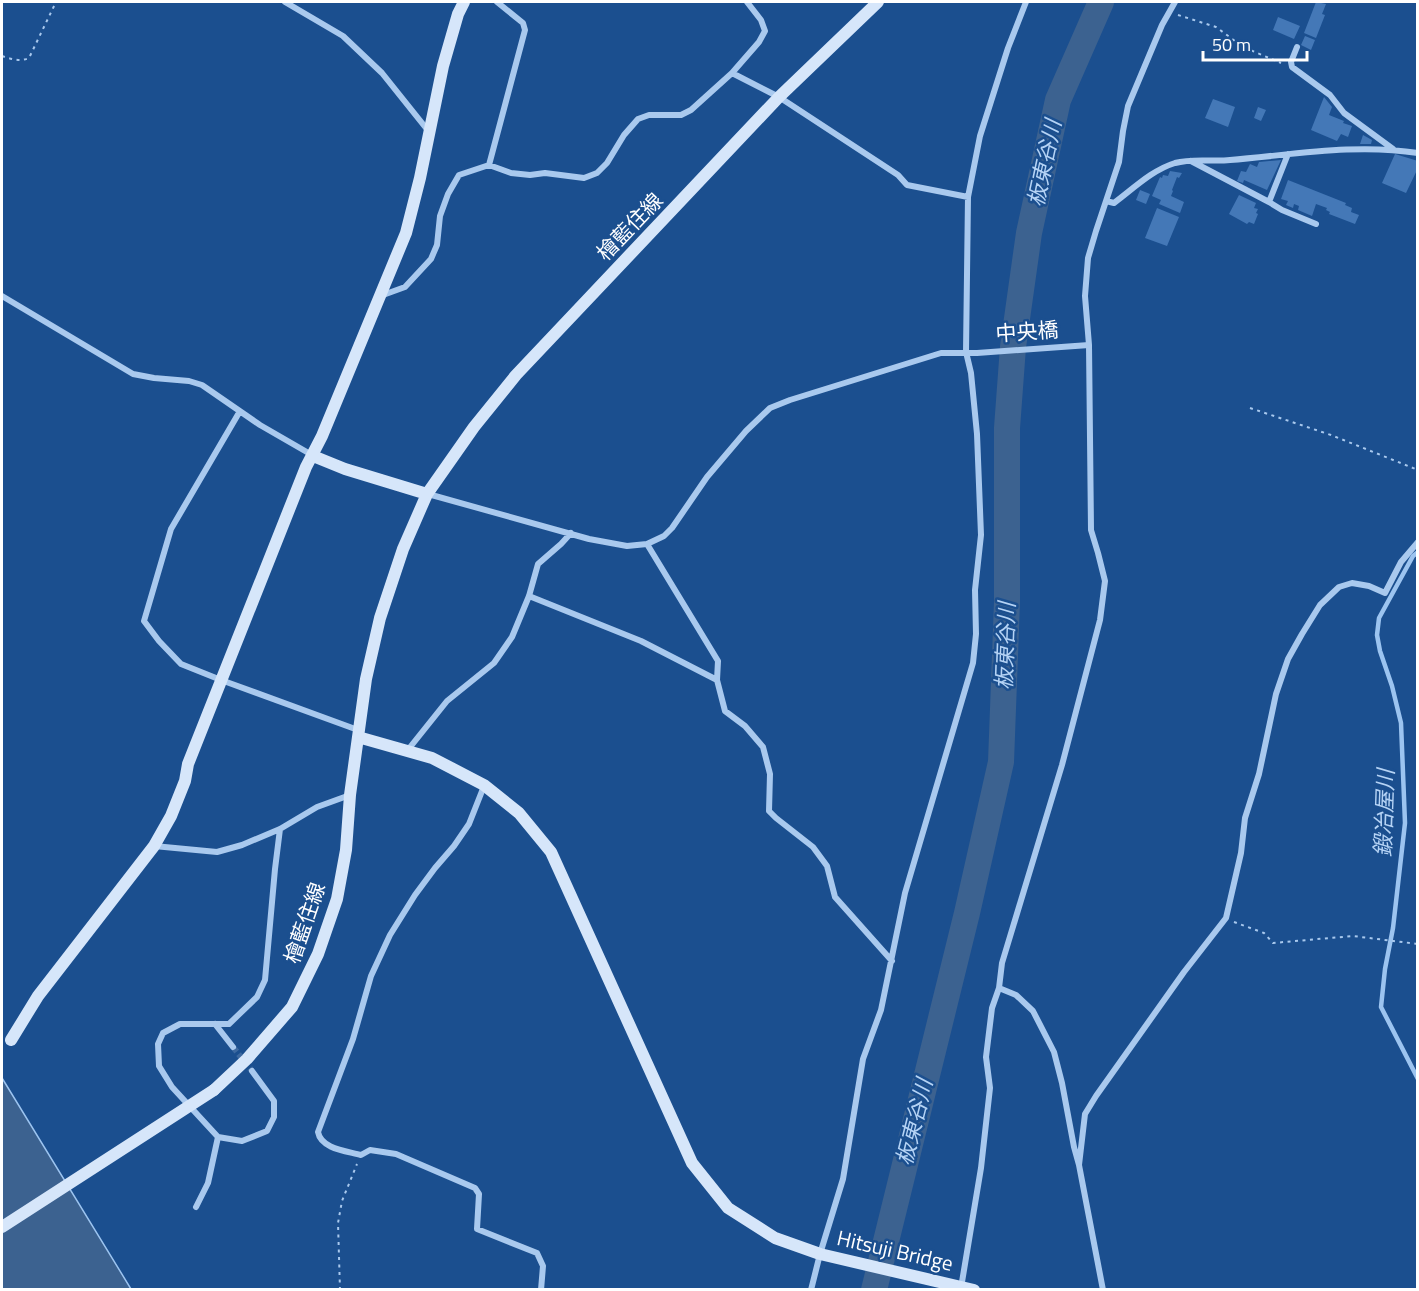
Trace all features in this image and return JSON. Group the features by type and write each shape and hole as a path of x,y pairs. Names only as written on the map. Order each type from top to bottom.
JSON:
{"main road":[{"path":"11,1040 38,996 154,846 171,816 185,781 188,764 306,467 313,456 405,233 420,178 443,66 458,14 464,2"},
{"name":"檜藍住線","path":"2,1227 214,1090 247,1059 291,1007 318,954 337,899 346,850 350,795 366,679 380,618 403,549 427,494 474,427 516,375 779,97 878,2"},
{"path":"313,456 345,469 427,494"},
{"name":"Hitsuji Bridge","path":"359,734 432,758 484,785 519,813 551,852 692,1163 728,1208 776,1238 820,1254 974,1290"}],"street":[{"path":"285,2 343,36 382,73 429,133"},
{"path":"489,165 525,30 523,23 497,2"},
{"path":"379,296 405,286 431,259 437,244 440,216 448,194 459,175 489,165 511,173 530,175 545,173 584,177 597,173 607,163 624,135 638,119 649,115 681,116 691,110 732,73 759,42 765,31 761,20 747,2"},
{"path":"811,1290 843,1179 863,1059 881,1010 905,893 973,663 976,634 975,590 981,535 977,434 971,373 966,352 968,197 980,136 1008,48 1026,2"},
{"path":"961,1288 981,1168 990,1088 986,1057 992,1008 999,988 1002,963 1062,765 1100,620 1105,581 1091,530 1089,345 1085,296 1088,258 1119,162 1128,106 1162,25 1175,2"},
{"path":"1297,47 1291,62 1292,67 1330,95 1344,113 1394,149"},
{"path":"732,73 779,97 898,175 907,185 968,197"},
{"path":"1106,201 1114,203 1156,171 1176,162 1227,161 1356,149 1394,149 1418,153"},
{"path":"1269,202 1288,154"},
{"path":"1190,161 1282,210 1316,224"},
{"path":"2,296 133,374 189,381 202,385 260,425 313,456"},
{"name":"中央橋","path":"647,544 664,536 672,528 707,477 746,430 770,408 941,353 977,353 1089,345"},
{"path":"240,411 171,529 144,621 181,664 359,734"},
{"path":"427,494 589,539 627,546 647,544 718,661 717,680 725,711 745,726 763,747 770,774 769,810 776,819 813,847 827,866 835,897 892,961"},
{"path":"407,751 447,701 494,663 512,637 529,596 538,564 571,533"},
{"path":"1078,1165 1085,1114 1184,972 1226,918 1241,853 1245,818 1258,774 1276,694 1288,659 1320,605 1339,587 1352,583 1369,586 1385,594 1401,562 1418,542"},
{"path":"529,596 641,641 717,680"},
{"path":"484,785 469,824 414,895 390,935 371,976 353,1039 318,1132 319,1139 326,1144 361,1155 370,1150 396,1154 475,1188 479,1194 477,1229 537,1253 543,1266 541,1290"},
{"path":"154,846 217,852 242,845 280,829 316,807 350,795"},
{"path":"252,1071 274,1101 274,1117 267,1131 242,1141 218,1137 172,1087 159,1066 158,1044 163,1033 180,1024 229,1024 257,997 265,980 280,829"},
{"path":"999,988 1016,995 1034,1011 1054,1052 1103,1290"},
{"path":"215,1024 232,1047"},
{"path":"196,1208 208,1183 218,1137"}],"path":[{"path":"2,56 14,60 29,58 56,2"},
{"path":"1170,12 1216,27 1243,47 1292,67"},
{"path":"1250,408 1331,435 1418,470"},
{"path":"1226,918 1264,933 1273,943 1353,936 1418,944"},
{"path":"340,1290 338,1223 342,1201 361,1155"}],"water":[{"path":"2,1078 131,1289 2,1289"}],"building":[{"path":"1316,2 1326,4 1322,14 1325,15 1316,38 1304,33"},
{"path":"1278,17 1300,26 1294,39 1273,30"},
{"path":"1305,36 1315,40 1311,50 1301,45"},
{"path":"1324,97 1332,107 1329,115 1352,126 1348,137 1341,134 1337,141 1311,130"},
{"path":"1213,99 1235,107 1228,127 1205,118"},
{"path":"1258,107 1266,110 1261,121 1254,118"},
{"path":"1363,135 1372,140 1371,144 1360,144"},
{"path":"1395,154 1418,161 1418,168 1406,193 1382,183"},
{"path":"1281,160 1267,190 1244,180 1243,183 1237,181 1241,171 1246,172 1250,164 1257,167 1259,162"},
{"path":"1170,171 1182,173 1179,178 1177,177 1171,196 1184,202 1180,213 1159,204 1161,200 1152,196 1160,177 1168,176"},
{"path":"1288,180 1346,203 1345,205 1352,208 1351,212 1359,215 1355,224 1329,214 1327,208 1316,204 1312,216 1298,210 1299,206 1294,204 1293,208 1286,205 1288,201 1281,199"},
{"path":"1140,190 1150,194 1146,204 1136,200"},
{"path":"1239,195 1256,203 1254,208 1258,209 1256,213 1258,214 1254,224 1249,222 1247,224 1229,214"},
{"path":"1157,208 1179,217 1167,246 1145,238"}],"waterway":[{"name":"板東谷川","path":"874,1290 967,913 1001,762 1007,602 1007,428 1013,347 1029,233 1058,100 1101,2"},
{"name":"鍛冶屋川","path":"1418,552 1413,556 1379,618 1377,635 1401,723 1405,823 1381,1007 1418,1079"}],"tunnel":[{"path":"233,1047 252,1071"}]}
